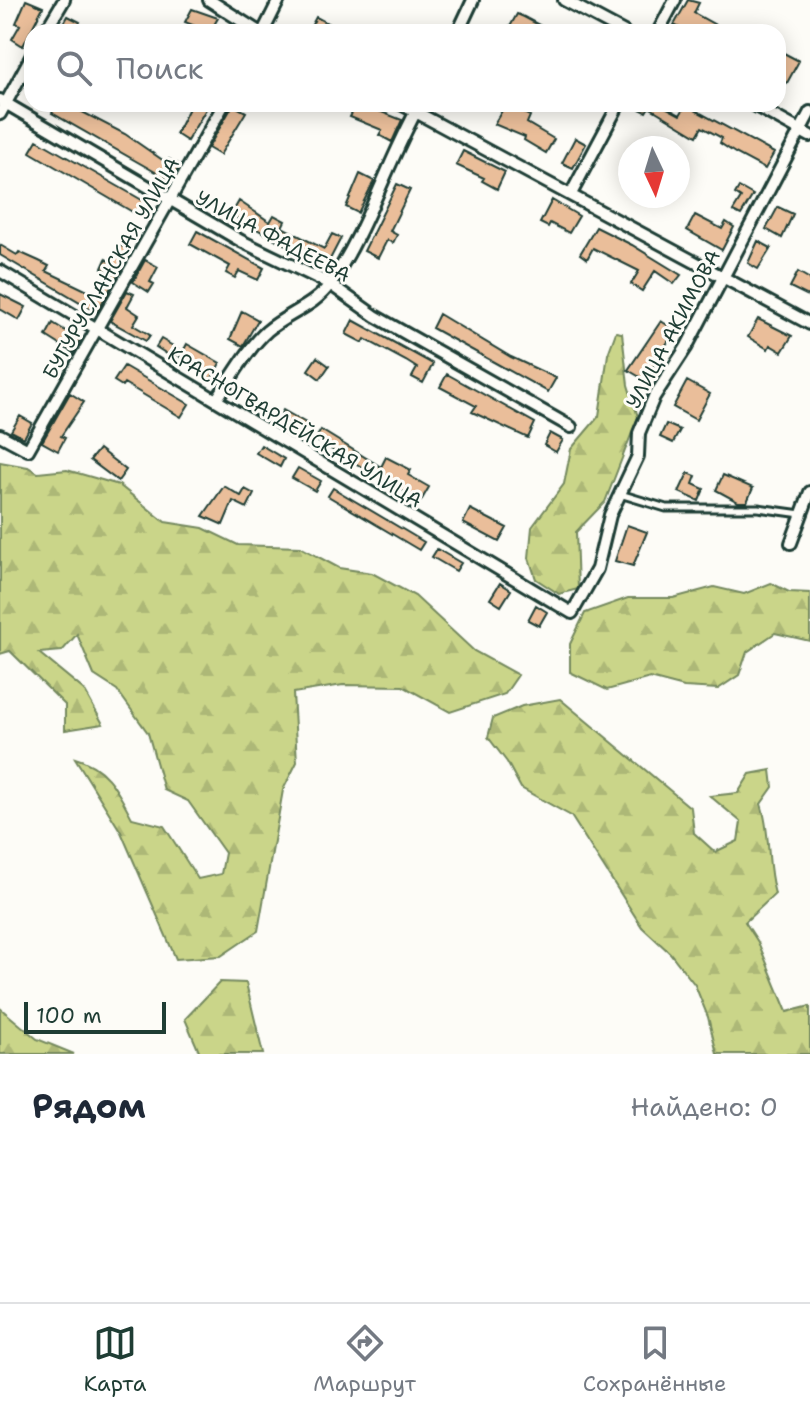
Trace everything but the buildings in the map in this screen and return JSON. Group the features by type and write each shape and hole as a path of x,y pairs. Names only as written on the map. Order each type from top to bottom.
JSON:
{"street":[{"path":"50,24 64,0"},
{"path":"209,0 248,24"},
{"path":"266,24 279,0"},
{"path":"462,24 473,0"},
{"path":"564,0 609,24"},
{"path":"662,24 675,0"},
{"path":"1,106 24,68"},
{"name":"УЛИЦА ФАДЕЕВА","path":"1,106 241,241 330,284 375,316 571,427"},
{"name":"БУГУРУСЛАНСКАЯ УЛИЦА","path":"0,435 28,450 220,112"},
{"path":"216,400 265,333 287,316 315,302 330,284 377,197 416,112"},
{"path":"425,112 810,324"},
{"path":"571,194 615,112"},
{"path":"766,112 805,134"},
{"name":"УЛИЦА АКИМОВА","path":"572,613 597,569 598,552 638,456 639,433 654,397 686,348 722,277 805,134 810,112"},
{"name":"КРАСНОГВАРДЕЙСКАЯ УЛИЦА","path":"0,271 572,613"},
{"path":"791,543 810,492"}],"lane":[{"path":"620,493 666,508 758,508 801,514"}],"green space":[{"path":"616,332 622,333 628,385 638,417 605,502 576,532 578,589 559,594 536,579 529,558 532,527 564,484 571,449 599,416 608,354"},
{"path":"0,462 28,467 38,473 67,470 119,485 165,522 203,528 238,545 300,547 339,568 372,573 415,596 474,651 518,675 505,694 450,712 403,686 343,685 293,693 297,762 283,790 258,931 221,956 176,959 121,832 75,758 103,774 116,789 132,818 164,826 198,879 221,874 225,853 188,801 164,790 148,733 117,690 94,675 77,634 62,651 39,653 84,690 103,724 65,730 65,705 10,651 0,654"},
{"path":"771,583 789,592 810,593 810,641 775,633 747,652 739,675 718,689 684,687 650,678 607,690 570,672 570,644 585,613 628,598 673,598 714,587 744,594"},
{"path":"560,699 691,808 694,833 715,852 738,841 741,822 710,796 738,793 750,774 771,770 773,787 761,804 775,894 745,922 758,942 787,1012 810,1006 810,1054 717,1054 708,1017 695,985 670,953 642,927 571,816 521,788 488,737 493,718 522,706"},
{"path":"220,982 246,983 263,1054 200,1054 185,1019"},
{"path":"0,1008 37,1039 74,1054 0,1054"}]}
